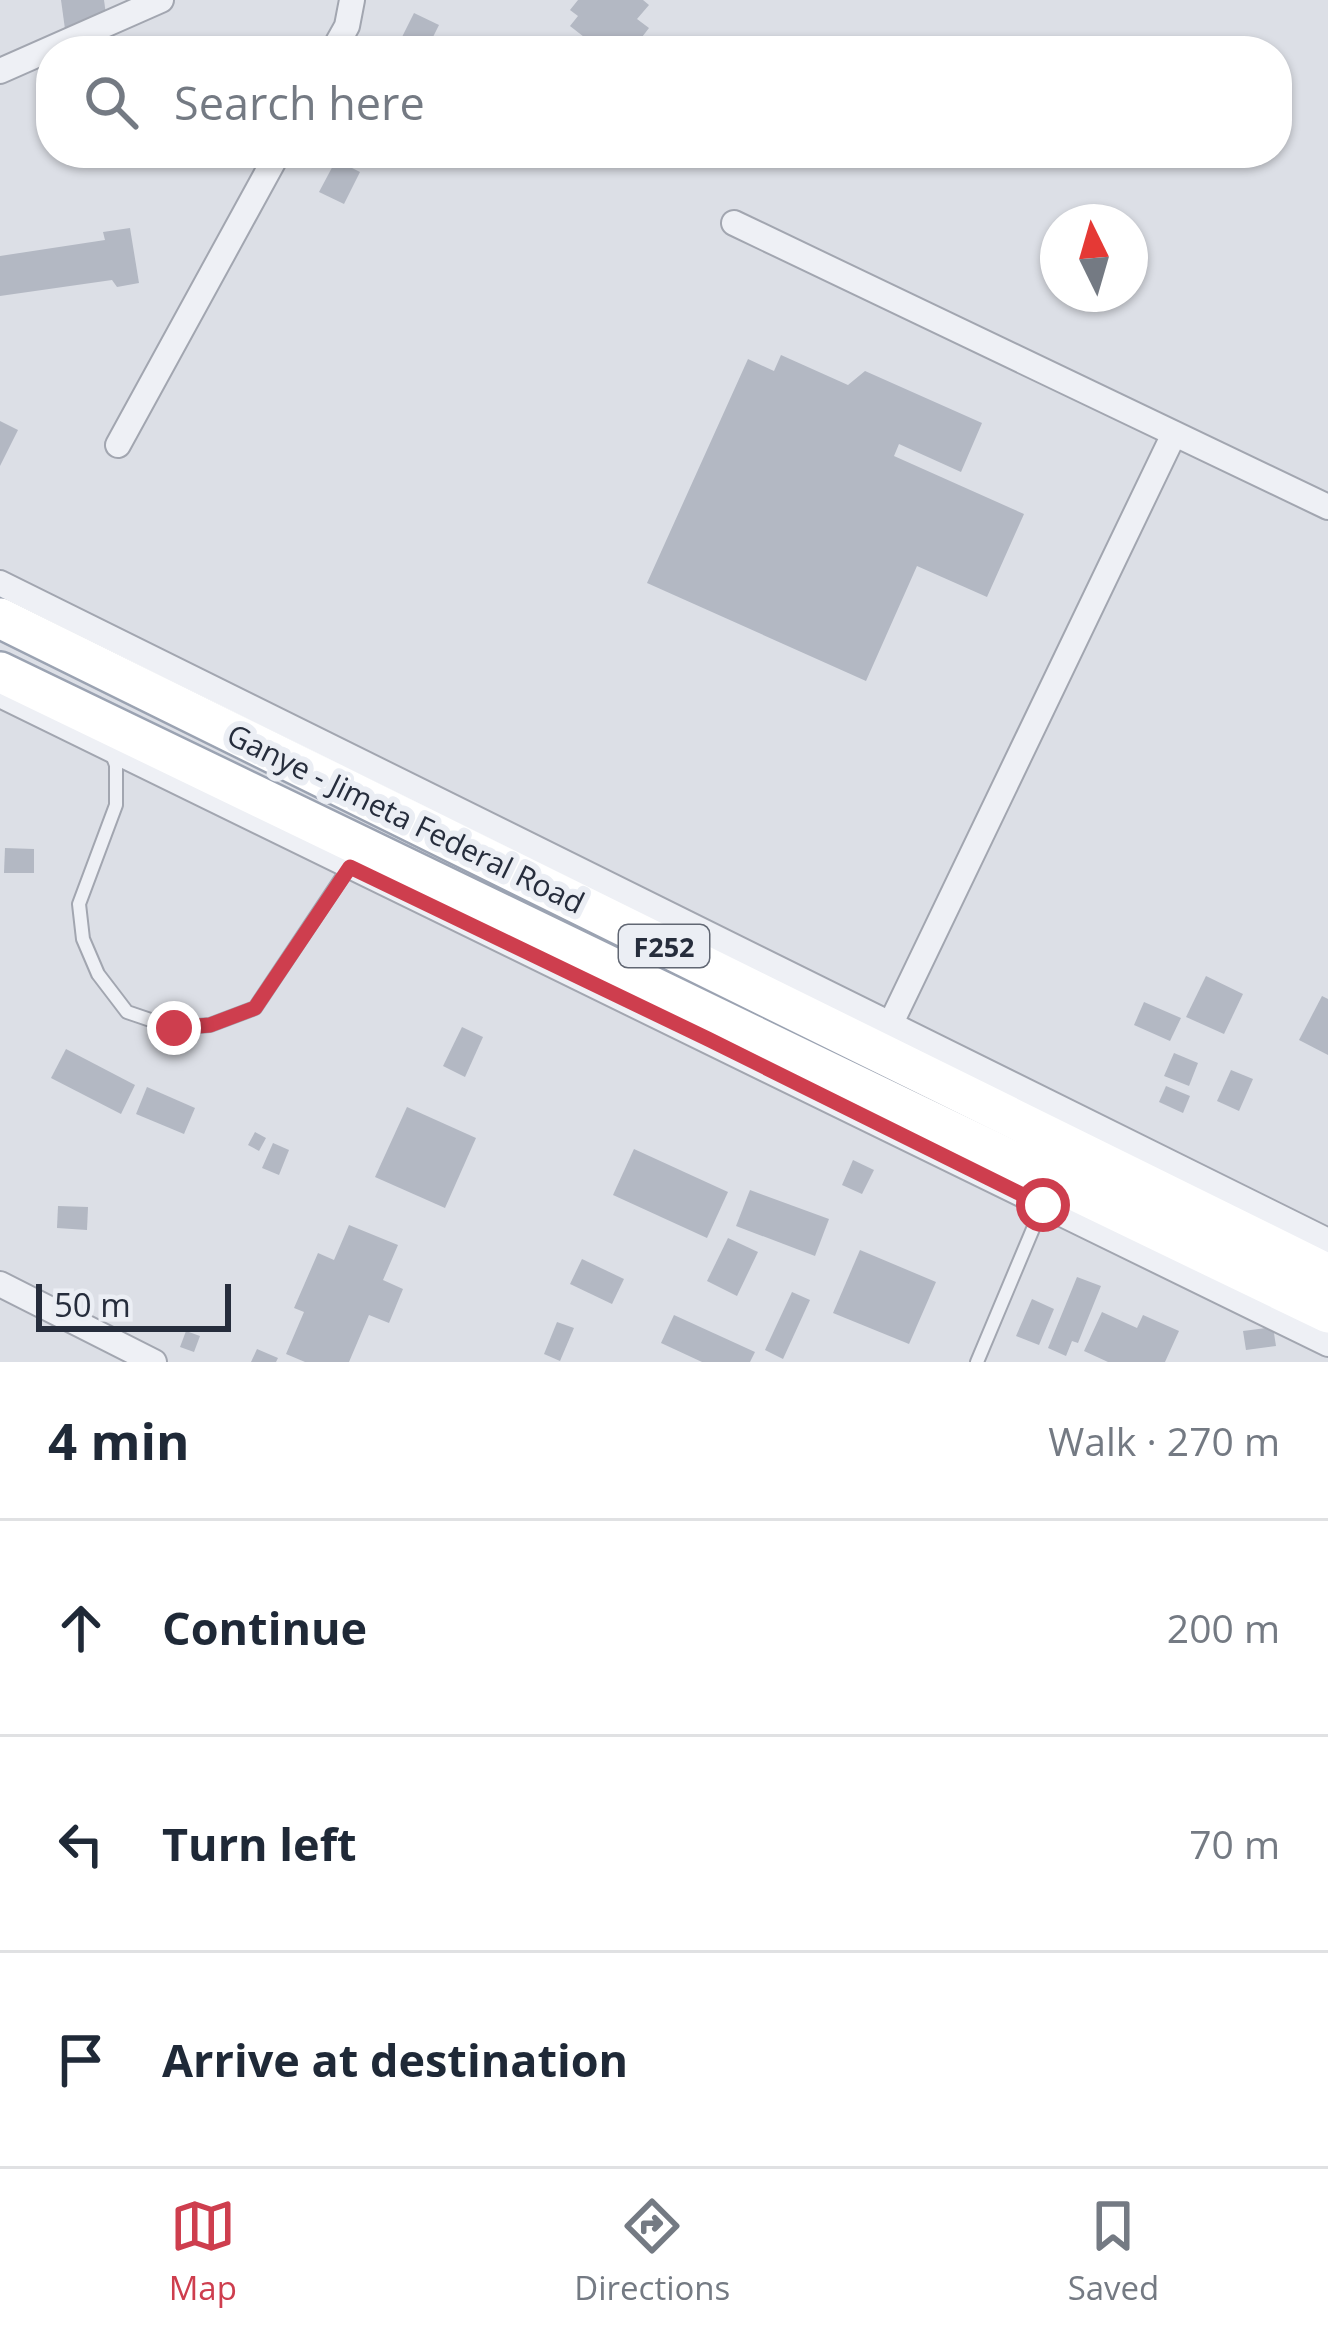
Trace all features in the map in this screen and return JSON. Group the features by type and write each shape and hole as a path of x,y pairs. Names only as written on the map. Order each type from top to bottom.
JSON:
{"main road":[{"name":"Ganye - Jimeta Federal Road","path":"0,618 1328,1274"},
{"name":"Ganye - Jimeta Federal Road","path":"0,672 1328,1313"}],"street":[{"path":"79,36 161,0"},
{"path":"341,36 352,0"},
{"path":"0,71 36,55"},
{"path":"118,445 270,168"},
{"path":"734,224 1328,507"},
{"path":"891,1023 1174,434"},
{"path":"0,583 1328,1241"},
{"path":"0,695 1328,1344"},
{"path":"0,1284 154,1362"}],"lane":[{"path":"111,751 116,765 116,805 79,904 83,939 98,974 128,1012 174,1028 210,1025 255,1008 350,867"},
{"path":"977,1362 1043,1205"}],"building":[{"path":"61,0 104,0 109,36 66,36"},
{"path":"578,0 643,0 649,5 637,19 649,28 643,36 583,36 570,26 578,16 570,10"},
{"path":"414,13 439,25 434,36 402,36"},
{"path":"332,168 360,172 344,204 319,192"},
{"path":"130,228 139,283 117,287 112,280 0,296 0,256 105,240 103,232"},
{"path":"781,355 848,385 865,371 982,423 961,472 899,444 894,456 1024,514 987,597 917,566 866,681 647,583 748,359 774,371"},
{"path":"0,421 18,430 0,466"},
{"path":"5,848 34,849 34,873 4,873"},
{"path":"1206,976 1243,994 1224,1034 1186,1017"},
{"path":"1322,996 1328,999 1328,1055 1299,1040"},
{"path":"1144,1002 1181,1018 1170,1041 1134,1025"},
{"path":"462,1027 483,1037 465,1077 443,1066"},
{"path":"66,1049 135,1085 121,1114 51,1078"},
{"path":"1174,1053 1198,1063 1189,1086 1164,1076"},
{"path":"1231,1070 1253,1079 1239,1111 1217,1101"},
{"path":"1166,1086 1190,1096 1183,1113 1159,1102"},
{"path":"147,1087 195,1108 184,1134 136,1114"},
{"path":"407,1107 476,1138 445,1208 375,1177"},
{"path":"255,1132 266,1138 259,1151 248,1145"},
{"path":"273,1143 289,1150 279,1175 262,1168"},
{"path":"634,1149 728,1192 707,1238 613,1195"},
{"path":"853,1160 874,1170 862,1194 842,1185"},
{"path":"750,1190 829,1219 815,1256 736,1226"},
{"path":"58,1206 88,1207 87,1230 57,1228"},
{"path":"349,1225 398,1245 383,1280 403,1289 389,1323 369,1315 349,1362 305,1362 286,1354 304,1312 294,1308 318,1253 334,1260"},
{"path":"728,1238 758,1252 737,1296 707,1281"},
{"path":"860,1250 936,1282 909,1344 833,1313"},
{"path":"582,1259 624,1279 612,1304 570,1284"},
{"path":"1077,1277 1101,1286 1078,1343 1072,1341 1066,1356 1048,1348"},
{"path":"792,1292 810,1300 783,1359 765,1350"},
{"path":"1032,1299 1054,1309 1039,1345 1016,1336"},
{"path":"1102,1312 1137,1328 1143,1315 1179,1331 1165,1362 1108,1362 1084,1351"},
{"path":"674,1315 755,1352 750,1362 702,1362 661,1343"},
{"path":"557,1322 574,1328 560,1361 544,1354"},
{"path":"1273,1327 1276,1346 1246,1350 1243,1331"},
{"path":"186,1331 200,1336 194,1352 180,1347"},
{"path":"257,1349 278,1358 276,1362 251,1362"}],"route":[{"path":"174,1028 210,1025 255,1008 350,867 1043,1205"}]}
